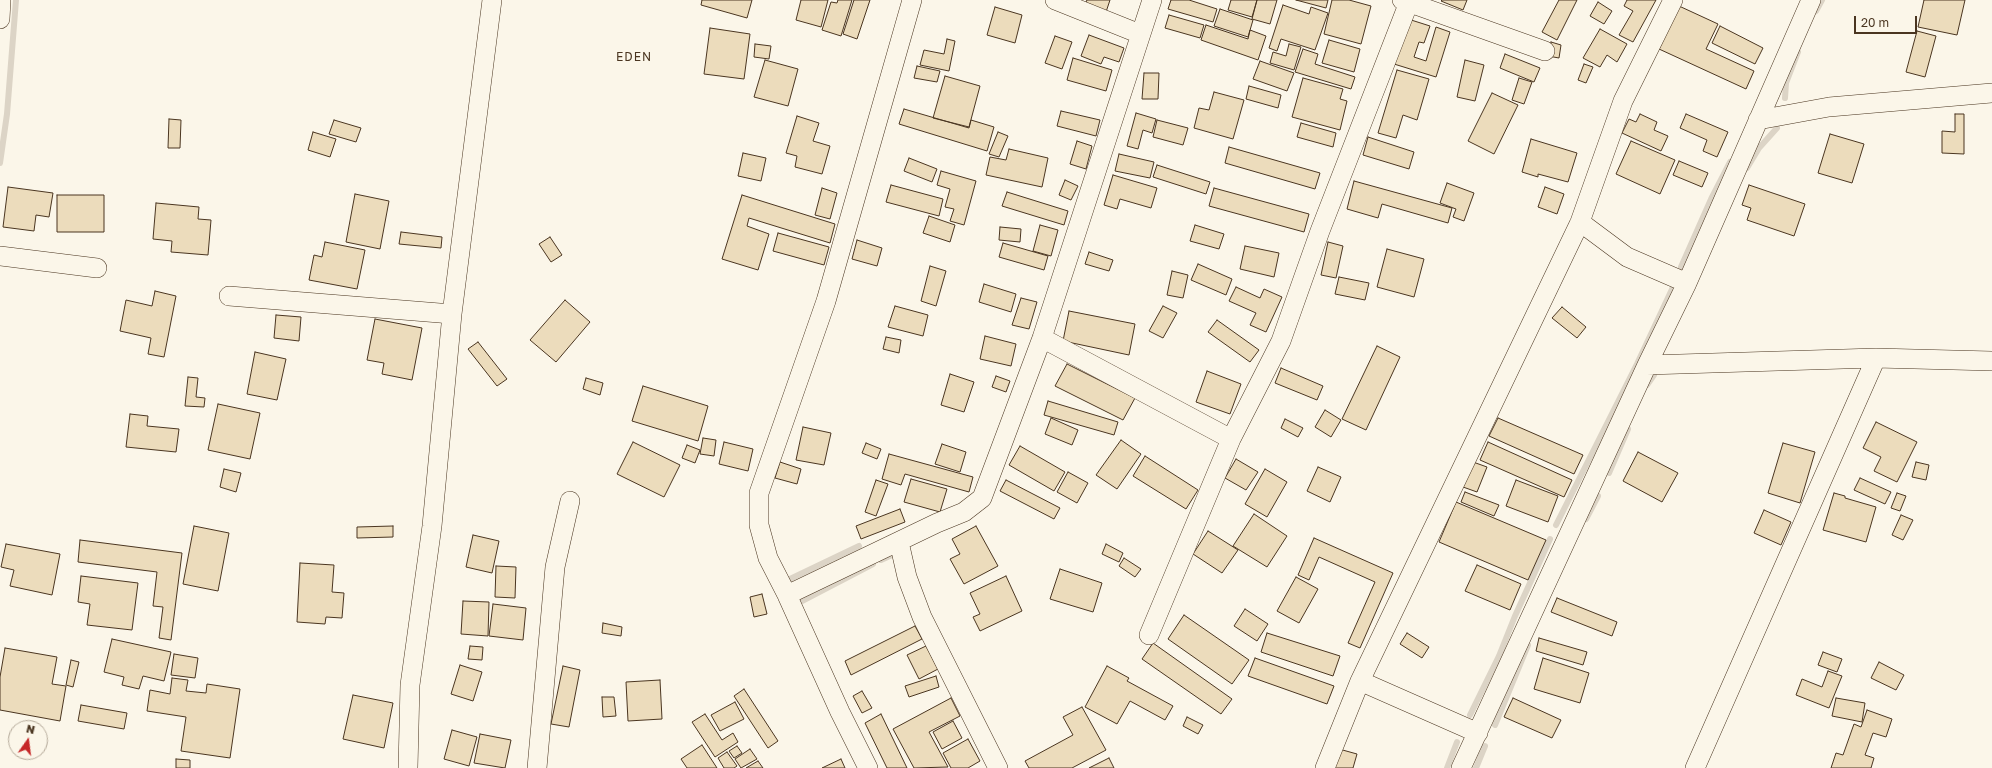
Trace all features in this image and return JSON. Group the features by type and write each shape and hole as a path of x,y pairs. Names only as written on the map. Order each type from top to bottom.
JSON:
{"street":[{"path":"0,19 1,0"},
{"path":"408,768 410,685 432,526 452,314 492,0"},
{"path":"868,768 840,712 787,595 768,558 759,525 759,493 826,301 912,0"},
{"path":"1055,0 1140,34"},
{"path":"787,595 937,523 964,512 982,498 1042,338 1152,0"},
{"path":"1325,768 1360,681 1580,222 1623,101 1673,0"},
{"path":"1461,768 1647,365 1687,283 1811,0"},
{"path":"1149,635 1231,440 1281,341 1320,231 1406,1 1545,51"},
{"path":"1758,120 1829,107 1992,93"},
{"path":"1580,222 1627,257 1687,283"},
{"path":"0,256 97,268"},
{"path":"229,296 452,314"},
{"path":"1042,338 1231,440"},
{"path":"1647,365 1876,358 1992,361"},
{"path":"1695,768 1876,358"},
{"path":"537,768 556,567 570,502"},
{"path":"899,542 907,577 922,617 998,768"},
{"path":"1360,681 1478,733"}],"building":[{"path":"702,0 752,0 747,18 701,5"},
{"path":"801,0 828,0 821,27 796,20"},
{"path":"838,0 852,0 841,36 822,30 831,2 837,3"},
{"path":"854,0 870,0 857,39 843,34"},
{"path":"1087,0 1110,0 1106,12 1085,4"},
{"path":"1171,0 1189,0 1217,9 1213,22 1168,9"},
{"path":"1231,0 1257,0 1252,17 1228,10"},
{"path":"1257,0 1277,0 1270,24 1252,19"},
{"path":"1296,0 1328,0 1326,8"},
{"path":"1332,0 1349,0 1371,6 1361,44 1324,34"},
{"path":"1467,0 1463,10 1441,1"},
{"path":"1559,0 1577,0 1557,40 1542,32"},
{"path":"1627,0 1656,0 1633,42 1619,35 1633,11 1624,6"},
{"path":"1924,0 1965,0 1957,35 1918,27"},
{"path":"1598,2 1612,11 1604,24 1590,16"},
{"path":"1283,5 1309,14 1311,7 1328,13 1315,50 1281,39 1277,51 1269,48"},
{"path":"1679,6 1718,24 1706,49 1754,71 1746,89 1659,49"},
{"path":"995,7 1022,15 1015,43 987,35"},
{"path":"1220,9 1253,20 1248,37 1214,26"},
{"path":"1169,15 1204,25 1200,38 1165,28"},
{"path":"1408,19 1430,26 1424,43 1419,42 1414,57 1426,61 1436,27 1450,32 1436,77 1394,64"},
{"path":"1206,25 1248,39 1250,30 1266,36 1258,60 1201,40"},
{"path":"1720,26 1763,48 1755,64 1712,43"},
{"path":"710,28 750,34 744,79 704,74"},
{"path":"1600,29 1627,44 1617,62 1607,55 1600,67 1583,58"},
{"path":"1917,31 1936,36 1925,77 1906,72"},
{"path":"1089,35 1124,48 1119,62 1104,57 1101,64 1081,56"},
{"path":"1055,36 1072,42 1062,69 1045,63"},
{"path":"947,39 955,41 949,71 920,65 924,50 944,54"},
{"path":"1329,40 1360,49 1354,72 1322,63"},
{"path":"1551,42 1561,45 1559,58 1548,56"},
{"path":"755,44 771,46 769,59 754,57"},
{"path":"1289,44 1301,47 1294,70 1270,63 1273,52 1286,56"},
{"path":"1303,49 1318,54 1315,64 1355,77 1351,89 1295,72"},
{"path":"1505,54 1540,68 1534,82 1500,68"},
{"path":"1073,58 1112,70 1106,91 1067,80"},
{"path":"765,60 798,69 788,106 754,97"},
{"path":"1465,60 1484,65 1475,101 1457,97"},
{"path":"1260,61 1294,73 1287,91 1253,79"},
{"path":"1584,64 1593,67 1586,83 1578,80"},
{"path":"917,66 940,71 937,82 914,78"},
{"path":"1397,70 1429,79 1417,120 1403,115 1396,138 1378,133"},
{"path":"1144,73 1159,73 1158,99 1142,99"},
{"path":"945,76 980,86 969,127 933,118"},
{"path":"1303,78 1343,89 1340,99 1347,101 1340,130 1292,117"},
{"path":"1519,78 1532,82 1524,104 1512,100"},
{"path":"1249,86 1281,95 1278,108 1246,99"},
{"path":"1214,92 1244,100 1233,139 1194,128 1199,108 1209,110"},
{"path":"1492,93 1518,105 1494,154 1468,141"},
{"path":"904,109 969,128 971,120 994,127 987,151 899,124"},
{"path":"1061,111 1100,120 1096,136 1057,126"},
{"path":"1136,113 1156,119 1152,133 1143,130 1138,149 1127,146"},
{"path":"1640,114 1657,122 1654,130 1668,136 1661,151 1622,133 1629,119 1636,122"},
{"path":"1686,114 1728,132 1717,157 1703,151 1707,140 1680,128"},
{"path":"1955,114 1964,114 1964,154 1942,153 1942,131 1955,132"},
{"path":"797,116 819,123 813,141 830,146 822,174 795,167 797,156 786,153"},
{"path":"169,119 181,120 180,148 168,148"},
{"path":"334,120 361,128 356,142 329,134"},
{"path":"1157,120 1188,128 1183,145 1153,137"},
{"path":"1301,123 1336,133 1333,147 1297,137"},
{"path":"313,132 336,139 330,157 308,150"},
{"path":"998,132 1008,136 999,157 989,154"},
{"path":"1830,134 1864,144 1852,183 1818,173"},
{"path":"1368,137 1414,152 1409,169 1363,155"},
{"path":"1531,139 1577,153 1568,182 1538,174 1538,177 1522,172"},
{"path":"1077,141 1092,146 1086,169 1070,164"},
{"path":"1631,141 1675,160 1660,194 1616,174"},
{"path":"1229,147 1320,173 1315,189 1225,163"},
{"path":"1009,149 1048,158 1042,187 986,175 990,157 1006,160"},
{"path":"743,153 766,158 761,181 738,176"},
{"path":"1119,154 1154,162 1150,178 1115,171"},
{"path":"909,158 937,169 932,182 904,171"},
{"path":"1679,161 1708,173 1702,187 1673,175"},
{"path":"1157,165 1210,182 1206,194 1153,177"},
{"path":"941,171 976,181 964,225 950,221 954,209 945,207 950,189 937,185"},
{"path":"1113,175 1157,188 1151,208 1120,199 1117,209 1104,205"},
{"path":"1065,180 1078,186 1071,200 1059,195"},
{"path":"1354,181 1452,208 1448,223 1382,204 1378,218 1347,209"},
{"path":"1447,183 1474,193 1464,221 1453,217 1456,209 1440,203"},
{"path":"891,185 943,199 939,216 886,202"},
{"path":"1749,185 1805,204 1794,236 1747,220 1751,208 1742,205"},
{"path":"8,187 53,193 49,217 36,215 34,231 3,227"},
{"path":"1545,187 1564,194 1557,214 1538,207"},
{"path":"822,188 837,193 830,219 815,215"},
{"path":"1214,188 1309,214 1304,232 1209,206"},
{"path":"1007,192 1068,211 1064,225 1002,206"},
{"path":"355,194 389,201 380,249 346,242"},
{"path":"57,195 104,195 104,232 57,232"},
{"path":"742,195 835,224 830,243 749,218 747,226 769,234 758,270 722,259"},
{"path":"156,203 199,207 198,219 211,220 208,255 171,252 172,241 153,239"},
{"path":"929,216 955,225 950,242 923,233"},
{"path":"1040,225 1058,230 1051,256 1033,251"},
{"path":"1195,225 1224,234 1219,249 1190,241"},
{"path":"1000,227 1021,229 1020,242 999,240"},
{"path":"401,232 442,237 441,248 399,244"},
{"path":"778,233 829,247 824,265 773,251"},
{"path":"550,237 562,255 551,262 539,244"},
{"path":"857,240 882,248 877,266 852,259"},
{"path":"325,242 365,250 357,289 309,280 314,255 322,257"},
{"path":"1328,242 1343,246 1336,278 1321,275"},
{"path":"1003,243 1048,256 1044,270 999,257"},
{"path":"1245,246 1279,253 1274,277 1240,269"},
{"path":"1387,249 1424,259 1414,297 1377,287"},
{"path":"1089,252 1113,260 1109,271 1085,264"},
{"path":"1198,264 1232,279 1226,295 1191,280"},
{"path":"930,266 946,271 936,306 921,301"},
{"path":"1172,271 1188,275 1183,298 1167,295"},
{"path":"1339,277 1369,283 1365,300 1335,294"},
{"path":"984,284 1016,294 1011,312 979,302"},
{"path":"1236,287 1260,298 1264,289 1282,297 1266,332 1250,325 1256,313 1229,301"},
{"path":"155,291 176,296 164,357 148,354 151,338 120,331 126,300 152,306"},
{"path":"1021,298 1037,302 1029,329 1012,325"},
{"path":"565,300 590,322 556,362 530,340"},
{"path":"895,306 928,315 923,336 888,327"},
{"path":"1163,306 1177,313 1163,338 1149,331"},
{"path":"1562,307 1586,327 1577,338 1552,318"},
{"path":"1069,311 1135,324 1129,355 1063,341"},
{"path":"276,315 301,317 299,341 274,338"},
{"path":"375,319 422,328 412,380 382,374 384,363 367,360"},
{"path":"1217,320 1259,350 1250,362 1208,332"},
{"path":"985,336 1016,344 1011,366 980,359"},
{"path":"886,337 901,340 899,353 883,349"},
{"path":"478,342 507,379 497,386 468,349"},
{"path":"1377,346 1400,357 1366,430 1342,419"},
{"path":"255,352 286,359 277,400 247,394"},
{"path":"1067,364 1135,398 1123,420 1055,386"},
{"path":"1281,368 1323,386 1317,400 1275,383"},
{"path":"1207,371 1241,384 1230,414 1196,402"},
{"path":"950,374 974,382 964,412 941,405"},
{"path":"996,376 1010,381 1006,392 992,387"},
{"path":"188,377 198,378 196,397 205,398 204,407 185,406"},
{"path":"586,378 603,383 600,395 583,389"},
{"path":"643,386 708,406 698,441 632,421"},
{"path":"1048,401 1118,422 1114,435 1044,415"},
{"path":"218,404 260,413 250,459 208,450"},
{"path":"1325,410 1341,420 1331,437 1315,427"},
{"path":"130,414 148,416 147,426 179,429 176,452 126,447"},
{"path":"1051,418 1078,430 1072,445 1045,434"},
{"path":"1498,418 1583,455 1574,474 1489,436"},
{"path":"1285,419 1303,428 1298,437 1281,428"},
{"path":"1876,422 1917,442 1897,482 1874,471 1881,457 1863,448"},
{"path":"803,427 831,433 824,465 796,460"},
{"path":"703,438 716,440 714,456 700,454"},
{"path":"1121,440 1141,454 1117,489 1096,475"},
{"path":"633,442 680,465 664,497 617,474"},
{"path":"724,442 753,449 748,471 719,464"},
{"path":"1488,442 1572,480 1564,497 1480,460"},
{"path":"866,443 881,449 877,459 862,453"},
{"path":"1783,443 1815,452 1800,503 1768,493"},
{"path":"942,444 966,452 960,472 935,464"},
{"path":"687,445 700,450 695,463 682,458"},
{"path":"1020,446 1065,472 1054,491 1009,465"},
{"path":"1638,452 1678,473 1662,502 1623,481"},
{"path":"889,454 973,477 969,492 905,474 901,485 882,479"},
{"path":"1145,456 1198,490 1186,509 1133,476"},
{"path":"1236,459 1258,472 1246,490 1225,478"},
{"path":"780,462 801,469 797,484 775,478"},
{"path":"1473,462 1487,467 1477,492 1463,487"},
{"path":"1916,462 1929,465 1926,480 1912,477"},
{"path":"1318,467 1341,477 1330,502 1307,491"},
{"path":"224,469 241,473 236,492 220,487"},
{"path":"1265,469 1287,482 1267,517 1245,504"},
{"path":"1068,472 1088,483 1077,503 1057,492"},
{"path":"1860,478 1891,492 1885,504 1854,490"},
{"path":"911,479 947,489 940,512 904,502"},
{"path":"876,480 888,484 876,516 865,512"},
{"path":"1006,480 1060,508 1054,519 1000,491"},
{"path":"1516,480 1558,496 1548,522 1506,506"},
{"path":"1465,492 1499,505 1494,516 1461,502"},
{"path":"1834,493 1845,496 1845,498 1876,507 1866,542 1823,530"},
{"path":"1897,493 1906,496 1900,511 1891,508"},
{"path":"1456,502 1546,540 1528,580 1439,542"},
{"path":"900,509 905,522 861,539 856,526"},
{"path":"1764,510 1791,522 1781,545 1754,533"},
{"path":"1254,514 1287,536 1267,567 1233,546"},
{"path":"1901,515 1913,520 1903,540 1892,535"},
{"path":"194,526 229,533 218,591 183,584"},
{"path":"393,526 393,537 357,538 357,527"},
{"path":"976,526 998,566 964,584 950,559 960,554 952,539"},
{"path":"1208,531 1238,550 1222,573 1193,554"},
{"path":"473,535 499,541 492,573 466,567"},
{"path":"1314,538 1393,573 1360,648 1348,643 1375,582 1319,557 1309,580 1298,575"},
{"path":"80,540 182,553 171,640 159,638 163,607 153,606 157,572 78,562"},
{"path":"6,544 60,554 52,595 10,586 14,570 1,567"},
{"path":"1106,544 1123,553 1119,562 1102,554"},
{"path":"1124,558 1141,569 1135,577 1119,566"},
{"path":"300,563 334,565 332,592 344,593 342,618 326,617 325,624 297,622"},
{"path":"1477,565 1521,584 1510,610 1465,591"},
{"path":"496,566 516,567 515,598 495,597"},
{"path":"1060,569 1102,583 1093,612 1050,599"},
{"path":"81,576 138,583 132,630 87,625 90,604 78,602"},
{"path":"1006,576 1022,611 980,631 973,617 980,614 970,593"},
{"path":"1296,577 1318,589 1299,623 1277,611"},
{"path":"762,594 767,614 754,617 750,597"},
{"path":"1557,598 1617,622 1612,636 1551,612"},
{"path":"463,601 489,602 488,636 461,634"},
{"path":"493,604 526,608 523,640 489,636"},
{"path":"1245,609 1268,624 1257,641 1234,626"},
{"path":"1184,615 1249,660 1232,684 1168,639"},
{"path":"603,623 622,627 621,636 602,633"},
{"path":"915,626 922,639 851,675 845,661"},
{"path":"1267,633 1340,656 1333,676 1261,652"},
{"path":"1407,633 1429,647 1422,658 1400,644"},
{"path":"1539,638 1587,652 1583,665 1536,651"},
{"path":"112,639 171,652 164,681 143,676 139,689 122,685 124,677 104,672"},
{"path":"1153,643 1232,699 1221,714 1142,659"},
{"path":"470,646 483,647 482,660 468,659"},
{"path":"926,646 938,669 919,679 907,655"},
{"path":"5,648 57,657 52,684 66,686 60,721 0,710 0,677"},
{"path":"1823,652 1842,659 1837,672 1818,665"},
{"path":"174,654 198,658 195,678 171,675"},
{"path":"1255,658 1334,686 1327,704 1248,676"},
{"path":"1543,658 1589,673 1580,703 1534,689"},
{"path":"71,660 79,662 73,687 66,685"},
{"path":"1879,662 1904,675 1896,690 1871,678"},
{"path":"460,665 482,672 473,701 451,694"},
{"path":"563,666 580,670 569,727 551,724"},
{"path":"1107,666 1129,678 1127,681 1173,706 1165,720 1130,701 1117,724 1085,707"},
{"path":"1828,671 1842,676 1829,708 1796,695 1802,679 1822,687"},
{"path":"936,676 939,687 909,697 905,686"},
{"path":"172,678 188,680 186,691 206,693 207,684 240,689 230,758 181,751 186,717 147,711 150,690 170,694"},
{"path":"660,680 662,719 628,721 626,682"},
{"path":"744,689 778,741 768,748 734,696"},
{"path":"862,691 872,708 862,713 853,696"},
{"path":"353,695 393,703 384,748 343,739"},
{"path":"602,697 614,697 616,716 603,717"},
{"path":"951,698 960,716 929,732 948,767 914,768 893,729"},
{"path":"1513,698 1561,720 1552,738 1504,717"},
{"path":"1836,698 1865,703 1862,722 1832,716"},
{"path":"735,702 744,719 720,731 711,715"},
{"path":"81,705 127,713 124,729 78,721"},
{"path":"1082,707 1106,750 1072,768 1029,768 1025,761 1073,735 1063,717"},
{"path":"1867,710 1892,719 1886,737 1873,733 1865,755 1874,758 1871,768 1831,768 1836,753 1843,755 1854,724 1861,727"},
{"path":"705,714 722,740 733,733 738,742 715,757 692,722"},
{"path":"881,714 907,768 887,768 865,723"},
{"path":"1187,717 1203,725 1198,734 1183,726"},
{"path":"953,721 962,738 942,749 933,732"},
{"path":"452,730 477,737 469,766 444,759"},
{"path":"480,734 511,740 505,768 474,763"},
{"path":"968,739 980,761 968,768 951,768 943,753"},
{"path":"702,745 717,768 687,768 681,759"},
{"path":"737,746 742,753 734,758 729,751"},
{"path":"750,749 757,759 741,768 735,759"},
{"path":"1339,749 1357,754 1353,768 1333,768"},
{"path":"727,752 737,766 734,768 724,768 718,758"},
{"path":"1109,758 1114,768 1089,768"},
{"path":"176,759 190,760 190,768 176,768"},
{"path":"841,759 845,768 822,768"},
{"path":"758,761 763,768 746,768"}],"waterway":[{"path":"0,163 7,114 16,0"},
{"path":"1816,11 1822,0"},
{"path":"1785,98 1786,83 1798,52"},
{"path":"1747,168 1759,148 1777,128"},
{"path":"1681,267 1712,197 1730,162"},
{"path":"1556,525 1637,364 1674,285"},
{"path":"1647,385 1654,375"},
{"path":"1609,473 1628,429"},
{"path":"1586,519 1598,496"},
{"path":"1470,715 1499,656 1515,616 1550,539"},
{"path":"790,579 859,546"},
{"path":"881,560 892,555"},
{"path":"802,601 873,564"},
{"path":"1495,725 1528,645"},
{"path":"1447,768 1457,742"},
{"path":"1476,768 1485,746"}],"district":[{"name":"EDEN","path":"634,57"}]}
